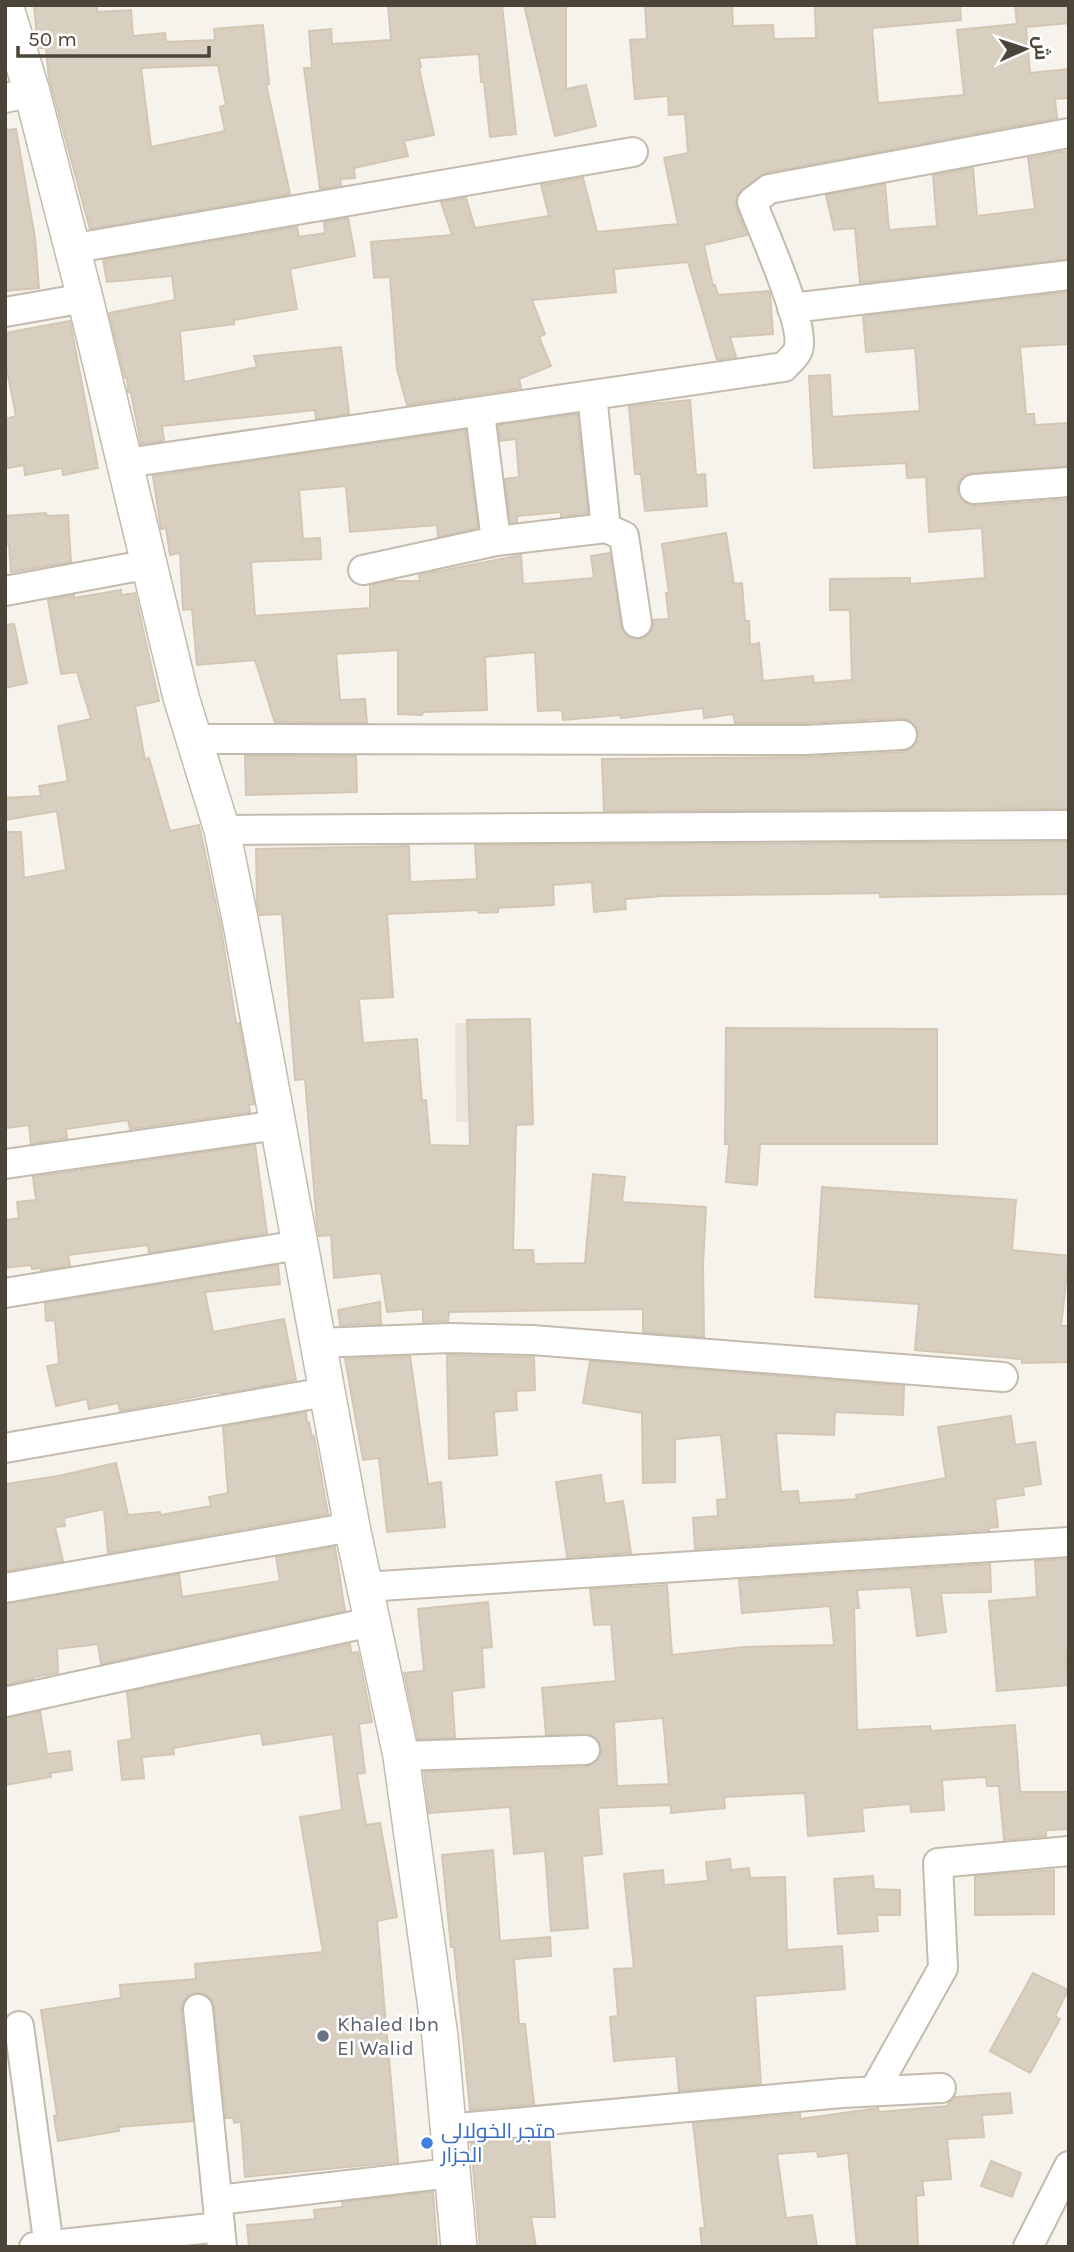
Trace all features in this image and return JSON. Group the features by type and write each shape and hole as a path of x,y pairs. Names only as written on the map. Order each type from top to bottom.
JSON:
{"street":[{"path":"5,5 19,95 85,298 181,697 222,830 352,1527 401,1756 440,2037 459,2247"},
{"path":"126,463 784,367 798,351 800,334 752,202 769,189 1069,133"},
{"path":"70,249 633,152"},
{"path":"792,308 1069,275"},
{"path":"5,312 85,298"},
{"path":"592,395 606,528"},
{"path":"480,413 496,541"},
{"path":"974,489 1069,482"},
{"path":"363,570 496,541 606,528 624,536 637,623"},
{"path":"5,591 150,564"},
{"path":"195,739 806,740 902,735"},
{"path":"222,830 1069,825"},
{"path":"5,1164 278,1125"},
{"path":"5,1293 299,1245"},
{"path":"317,1343 450,1338 532,1339 1003,1377"},
{"path":"5,1448 326,1392"},
{"path":"5,1588 352,1527"},
{"path":"364,1587 1069,1542"},
{"path":"5,1702 371,1622"},
{"path":"401,1756 585,1749"},
{"path":"874,2091 943,1968 938,1863 1069,1851"},
{"path":"198,2009 220,2225"},
{"path":"19,2026 44,2246 220,2225 451,2173"},
{"path":"447,2129 874,2091 941,2088"},
{"path":"1028,2247 1061,2201 1069,2166"}],"shaded area":[{"path":"455,1023 516,1023 517,1121 456,1122"}],"building":[{"path":"34,5 97,5 97,12 131,10 133,36 165,33 166,42 215,40 214,29 263,25 269,84 266,84 290,194 90,229 49,78 46,48 40,48","holes":["218,65 226,105 220,107 225,131 151,147 141,68"]},
{"path":"388,5 502,5 516,134 490,137 479,54 419,58 434,135 404,141 408,156 354,168 355,178 340,179 341,185 320,189 304,68 312,68 309,31 331,29 332,44 391,40"},
{"path":"524,5 566,5 566,89 586,85 596,126 555,136"},
{"path":"645,5 732,5 733,26 773,25 774,39 816,38 815,5 960,5 961,20 872,28 878,103 964,95 957,30 1017,24 1015,5 1069,5 1069,23 1026,27 1030,73 1069,69 1069,98 1055,99 1057,118 766,173 742,189 736,197 736,207 747,235 704,245 713,286 715,285 718,295 769,291 773,334 730,337 736,357 717,360 688,262 614,269 616,292 532,300 545,334 539,337 551,366 519,379 521,388 407,405 397,369 390,277 374,278 371,242 452,235 441,202 466,198 475,228 549,216 541,185 583,178 597,232 678,224 664,158 688,153 685,114 669,115 668,96 635,99 630,40 647,39"},
{"path":"16,129 35,238 39,288 5,291 5,130"},
{"path":"1069,152 1069,259 860,283 855,228 834,230 826,195 885,184 889,230 937,226 933,175 973,168 977,216 1035,209 1028,158"},
{"path":"348,218 355,256 290,269 297,309 234,320 234,324 180,331 184,382 257,367 254,356 341,347 349,414 316,419 315,410 162,426 164,441 141,444 131,393 128,392 127,378 109,313 175,300 172,276 107,282 103,260 297,227 299,237 325,233 324,222"},
{"path":"1069,292 1069,344 1020,347 1026,414 1034,414 1035,425 1069,423 1069,466 972,473 959,481 957,490 961,499 975,506 1069,499 1069,808 604,811 602,759 807,757 903,752 916,743 918,733 910,721 902,718 806,723 735,723 733,714 704,718 703,708 621,718 621,715 563,720 562,710 538,711 535,652 485,657 487,710 423,712 422,715 398,714 398,650 336,654 340,700 365,699 367,723 275,723 255,660 197,665 192,609 183,610 180,553 170,555 166,528 161,529 153,476 465,430 478,528 438,537 437,525 350,532 346,486 299,490 303,539 320,538 321,559 251,562 255,616 370,608 370,585 390,581 420,581 419,575 521,555 523,584 594,578 591,556 610,553 621,626 630,638 640,639 652,630 653,620 669,619 666,593 669,593 662,544 726,533 734,584 742,583 750,645 759,643 763,681 813,676 814,683 852,680 850,610 830,610 830,579 910,578 910,584 985,578 982,528 929,532 926,477 907,478 906,463 814,468 809,376 830,375 832,417 920,411 915,348 866,352 863,316"},
{"path":"70,321 98,468 63,475 62,468 25,475 24,465 8,468 5,454 5,419 16,416 5,360 5,333"},
{"path":"690,400 696,475 705,474 707,506 645,511 641,474 635,474 629,406"},
{"path":"577,414 588,513 561,517 561,512 517,516 517,522 510,523 505,479 519,477 516,439 500,441 498,425"},
{"path":"46,513 47,516 68,515 71,562 11,572 5,516"},
{"path":"121,590 121,595 135,593 159,701 135,706 145,760 149,758 170,831 199,825 254,1104 249,1105 250,1112 130,1129 128,1120 66,1129 67,1138 31,1144 29,1125 5,1128 5,832 21,832 24,878 66,870 57,811 5,820 5,798 41,796 39,786 68,781 58,726 91,719 77,672 61,674 48,600"},
{"path":"14,624 27,683 5,688 5,625"},
{"path":"245,756 356,756 357,792 246,795"},
{"path":"1069,842 1069,894 663,896 625,899 626,909 594,912 592,882 553,885 554,905 498,908 498,912 479,913 478,910 387,914 393,997 359,999 363,1043 417,1039 422,1101 426,1100 430,1145 470,1146 467,1020 530,1019 533,1124 516,1125 513,1250 533,1250 534,1264 585,1263 593,1174 625,1177 622,1202 706,1207 703,1264 704,1337 643,1332 643,1309 449,1312 448,1321 423,1322 423,1309 387,1312 381,1273 334,1278 331,1235 319,1236 317,1225 305,1079 295,1080 282,914 260,915 257,902 256,849 409,846 410,882 477,879 475,845"},
{"path":"726,1028 937,1029 937,1144 760,1144 757,1185 726,1182 729,1144 725,1144"},
{"path":"255,1145 267,1233 149,1253 148,1245 68,1255 70,1266 41,1270 32,1269 31,1265 5,1268 5,1220 19,1218 17,1202 36,1200 33,1177"},
{"path":"822,1187 1016,1200 1012,1250 1069,1256 1061,1326 1069,1326 1069,1362 1022,1363 1022,1359 915,1350 919,1304 815,1297"},
{"path":"278,1265 280,1284 205,1292 213,1332 284,1319 296,1380 120,1411 118,1403 89,1409 87,1399 56,1406 47,1366 59,1364 55,1320 46,1321 45,1303"},
{"path":"380,1302 381,1324 340,1325 338,1310"},
{"path":"447,1355 534,1357 535,1390 516,1391 517,1410 494,1412 497,1455 449,1459"},
{"path":"410,1356 428,1484 441,1482 445,1527 387,1532 379,1458 363,1460 345,1359"},
{"path":"590,1361 904,1386 903,1415 835,1412 834,1435 776,1433 781,1492 798,1491 799,1503 857,1499 856,1495 946,1478 938,1427 1011,1416 1015,1445 1035,1442 1041,1484 1023,1487 1024,1495 995,1499 998,1527 989,1530 695,1549 693,1518 718,1516 717,1500 727,1499 721,1435 675,1439 675,1482 643,1483 642,1413 583,1403"},
{"path":"306,1412 307,1423 309,1422 312,1437 314,1436 328,1514 108,1553 104,1509 64,1518 65,1526 55,1527 63,1561 5,1571 5,1484 116,1463 128,1515 160,1512 161,1515 211,1506 209,1497 228,1493 223,1427"},
{"path":"601,1475 605,1504 623,1501 631,1553 567,1557 556,1482"},
{"path":"335,1547 345,1611 101,1664 98,1644 57,1649 58,1673 5,1685 5,1604 179,1574 182,1597 280,1581 276,1557"},
{"path":"1069,1559 1069,1650 1066,1651 1068,1685 997,1691 989,1601 1037,1597 1035,1561"},
{"path":"990,1564 991,1592 941,1593 946,1632 917,1636 911,1587 857,1590 859,1608 854,1608 857,1730 930,1726 931,1731 1015,1725 1020,1792 1069,1792 1069,1829 1046,1830 1046,1836 1004,1840 999,1786 987,1786 986,1777 942,1780 944,1810 911,1812 910,1804 862,1808 864,1831 808,1836 805,1793 724,1797 725,1808 671,1813 671,1805 598,1808 602,1854 582,1856 588,1928 551,1931 545,1851 514,1854 510,1807 429,1813 424,1772 586,1767 599,1758 602,1750 592,1735 546,1735 542,1688 616,1681 611,1624 594,1625 590,1589 667,1585 672,1655 744,1647 834,1645 830,1606 742,1613 739,1580","holes":["663,1718 669,1784 617,1786 614,1722"]},
{"path":"488,1602 492,1647 482,1648 484,1687 452,1691 455,1738 418,1739 404,1673 424,1671 418,1609"},
{"path":"350,1644 351,1653 358,1652 372,1722 359,1724 365,1773 357,1774 366,1825 380,1823 397,1917 377,1921 398,2162 245,2177 241,2122 234,2123 233,2118 226,2118 214,2007 212,2000 197,1992 188,1996 181,2010 193,2121 118,2127 119,2131 58,2141 54,2116 57,2115 41,2010 121,1998 120,1985 196,1979 195,1964 323,1952 300,1817 342,1810 333,1734 263,1745 261,1733 173,1748 174,1754 142,1757 144,1778 122,1780 118,1741 132,1739 127,1692"},
{"path":"40,1711 47,1754 70,1751 72,1770 50,1773 51,1777 5,1785 5,1718"},
{"path":"493,1850 500,1941 550,1937 551,1956 514,1959 519,2024 525,2024 534,2104 470,2110 442,1855"},
{"path":"730,1859 731,1870 749,1868 750,1878 785,1877 787,1950 842,1946 845,1989 755,1996 761,2084 679,2091 676,2056 614,2061 610,2017 618,2016 614,1969 634,1968 624,1874 663,1870 664,1885 708,1881 706,1862"},
{"path":"1054,1870 1054,1914 975,1915 975,1876"},
{"path":"873,1876 874,1889 900,1890 900,1915 877,1915 878,1931 838,1934 834,1879"},
{"path":"1033,1973 1068,1990 1055,2016 1060,2019 1030,2073 990,2051"},
{"path":"1010,2093 1012,2113 982,2115 984,2137 947,2139 951,2179 922,2181 924,2195 916,2196 918,2247 857,2247 848,2153 818,2157 817,2151 777,2154 786,2218 812,2215 817,2247 702,2247 700,2228 705,2228 693,2123 800,2114 800,2119 878,2108 879,2112 948,2106 955,2097"},
{"path":"549,2136 555,2217 531,2217 536,2247 480,2247 471,2144"},
{"path":"991,2161 1021,2173 1012,2197 981,2186"},
{"path":"433,2192 437,2247 249,2247 247,2225 315,2219 314,2210 343,2207 342,2202"}],"place":[{"name":"Khaled Ibn El Walid","path":"323,2036"},
{"name":"متجر الخولالي الجزار","path":"427,2143"}]}
